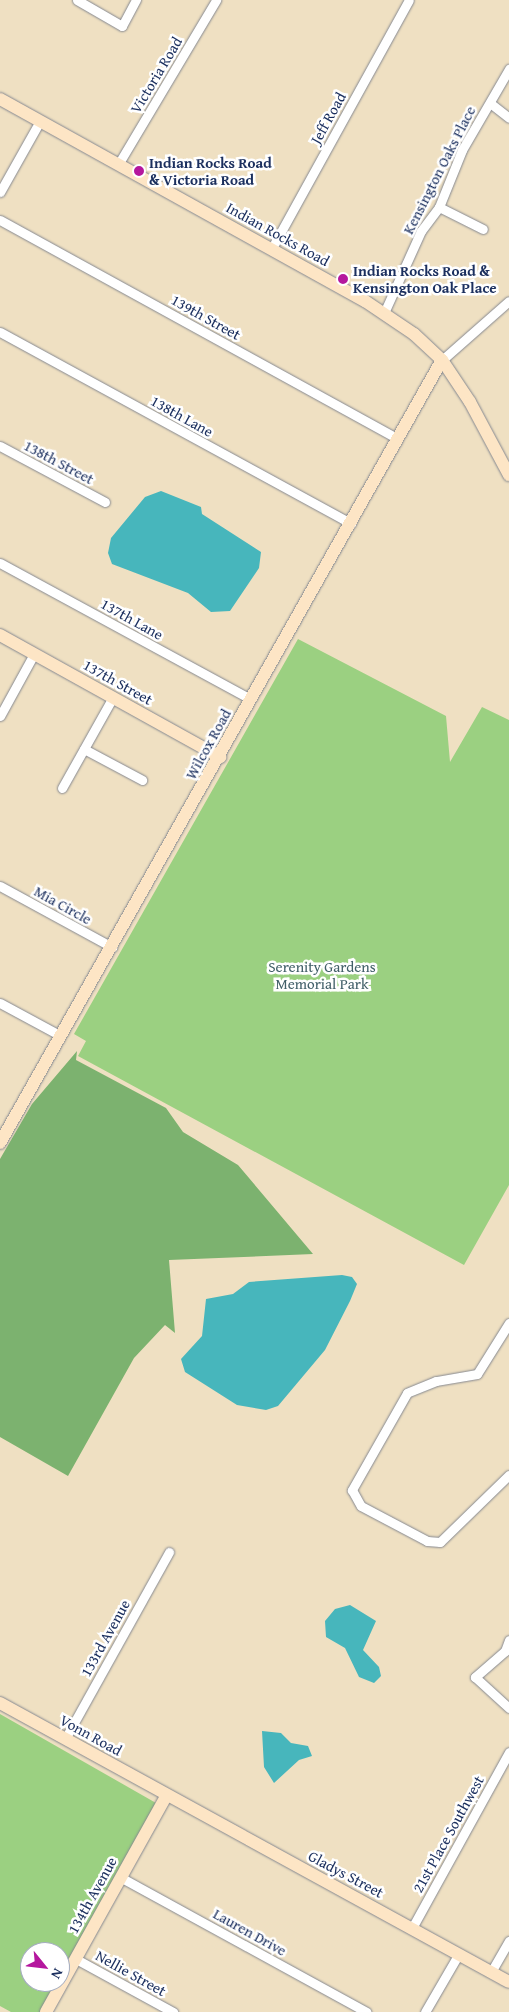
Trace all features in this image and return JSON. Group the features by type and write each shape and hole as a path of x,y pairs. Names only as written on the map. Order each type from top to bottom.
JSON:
{"street":[{"path":"77,0 122,26 136,0"},
{"name":"Victoria Road","path":"119,163 216,0"},
{"name":"Jeff Road","path":"272,248 409,0"},
{"name":"Kensington Oaks Place","path":"384,313 420,231 439,207 462,150 509,69"},
{"name":"Indian Rocks Road","path":"0,99 272,248 384,313 442,360 509,474"},
{"path":"490,103 509,118"},
{"path":"0,192 40,121"},
{"path":"439,207 483,229"},
{"name":"139th Street","path":"0,220 398,439"},
{"path":"442,360 509,302"},
{"name":"138th Lane","path":"0,332 350,523"},
{"name":"Wilcox Road","path":"0,1143 220,757 442,360"},
{"name":"138th Street","path":"0,446 105,502"},
{"name":"137th Lane","path":"0,563 251,699"},
{"name":"137th Street","path":"0,635 220,757"},
{"path":"0,716 34,654"},
{"path":"62,788 113,697"},
{"path":"84,749 142,780"},
{"name":"Mia Circle","path":"0,886 112,947"},
{"path":"0,1003 61,1036"},
{"path":"509,1323 477,1374 436,1381 407,1393 352,1490 361,1506 427,1541 440,1542 509,1475"},
{"name":"133rd Avenue","path":"65,1739 169,1552"},
{"path":"509,1640 505,1651 475,1677 509,1708"},
{"name":"Vonn Road","path":"0,1703 167,1795"},
{"name":"21st Place Southwest","path":"412,1928 509,1752"},
{"name":"134th Avenue","path":"46,2012 167,1795"},
{"name":"Gladys Street","path":"167,1795 509,1982"},
{"name":"Lauren Drive","path":"120,1877 367,2012"},
{"path":"491,1972 509,1940"},
{"path":"425,2012 458,1955"},
{"name":"Nellie Street","path":"76,1959 173,2012"}],"green space":[{"name":"Serenity Gardens Memorial Park","path":"298,639 446,716 450,762 482,707 509,720 509,1185 464,1265 78,1056 86,1041 74,1034"},
{"path":"77,1051 76,1060 166,1108 183,1132 238,1165 313,1254 169,1260 175,1333 165,1325 134,1358 68,1476 0,1437 0,1159 32,1104"},
{"path":"0,1714 156,1803 70,1960 70,1942 20,1942 20,1992 52,1992 41,2012 11,2012 0,2006"}],"water":[{"path":"161,491 201,507 202,514 261,552 259,568 230,611 211,612 188,593 112,564 108,553 111,538 145,497"},
{"path":"342,1275 352,1277 357,1284 350,1301 325,1350 278,1406 266,1410 237,1405 185,1372 181,1359 202,1336 206,1299 233,1294 249,1282"},
{"path":"350,1605 376,1621 363,1650 379,1667 381,1676 374,1683 359,1677 345,1648 326,1637 325,1621 335,1609"},
{"path":"262,1731 281,1733 291,1743 308,1746 312,1756 299,1760 274,1783 264,1767"}],"place":[{"name":"Indian Rocks Road & Victoria Road","path":"139,171"},
{"name":"Indian Rocks Road & Kensington Oak Place","path":"343,279"}]}
